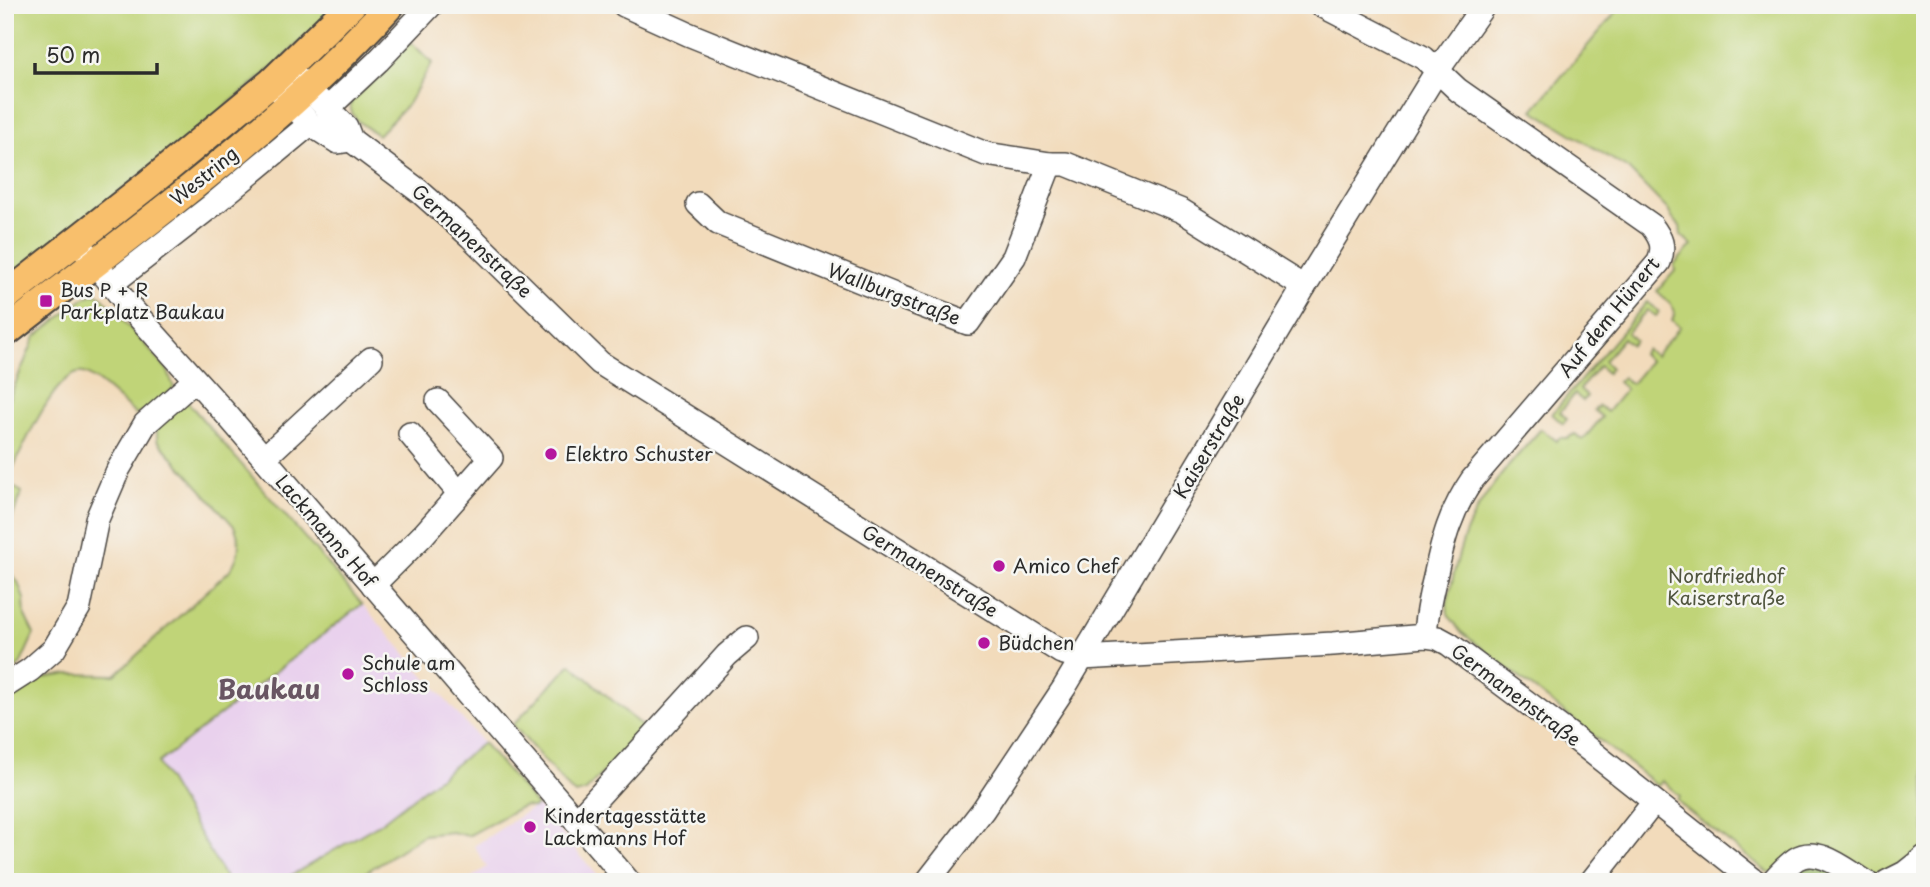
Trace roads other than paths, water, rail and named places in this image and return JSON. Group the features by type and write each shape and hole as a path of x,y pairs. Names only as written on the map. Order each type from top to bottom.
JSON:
{"main road":[{"name":"Westring","path":"5,297 279,75 351,5"},
{"name":"Westring","path":"5,333 103,274 232,154 299,96 390,5"}],"street":[{"name":"Westring","path":"103,274 210,206 318,116 378,61 431,5"},
{"path":"624,5 700,39 986,153 1050,164 1066,164 1182,211 1304,287"},
{"path":"1321,5 1424,58 1437,71"},
{"name":"Kaiserstraße","path":"927,882 990,801 1082,658 1304,287 1437,71 1484,5"},
{"name":"Auf dem Hünert","path":"1425,636 1426,613 1444,536 1461,497 1472,480 1659,262 1662,254 1660,236 1651,225 1458,90 1437,71"},
{"name":"Germanenstraße","path":"279,75 318,116 346,127 351,140 419,191 461,228 600,363 1061,652 1082,658 1425,636 1438,638 1562,729 1756,882"},
{"name":"Wallburgstraße","path":"698,204 718,223 902,299 968,323 1014,257 1050,164"},
{"name":"Lackmanns Hof","path":"77,241 629,882"},
{"path":"267,461 370,359"},
{"path":"5,686 30,670 54,649 79,607 97,519 118,470 145,424 195,380"},
{"path":"373,584 424,534 491,458 438,401"},
{"path":"267,461 331,409"},
{"path":"410,434 459,493"},
{"path":"576,821 727,655 747,638"},
{"path":"1591,882 1654,802"},
{"path":"1772,882 1796,859 1806,855 1825,858 1866,882"},
{"path":"1887,882 1905,873 1925,857"}],"place":[{"name":"Bus P + R Parkplatz Baukau","path":"46,301"},
{"name":"Elektro Schuster","path":"551,454"},
{"name":"Amico Chef","path":"999,566"},
{"name":"Büdchen","path":"984,643"},
{"name":"Schule am Schloss","path":"348,674"},
{"name":"Kindertagesstätte Lackmanns Hof","path":"530,827"}],"district":[{"name":"Baukau","path":"269,690"}],"park label":[{"name":"Nordfriedhof Kaiserstraße","path":"1726,587"}]}
